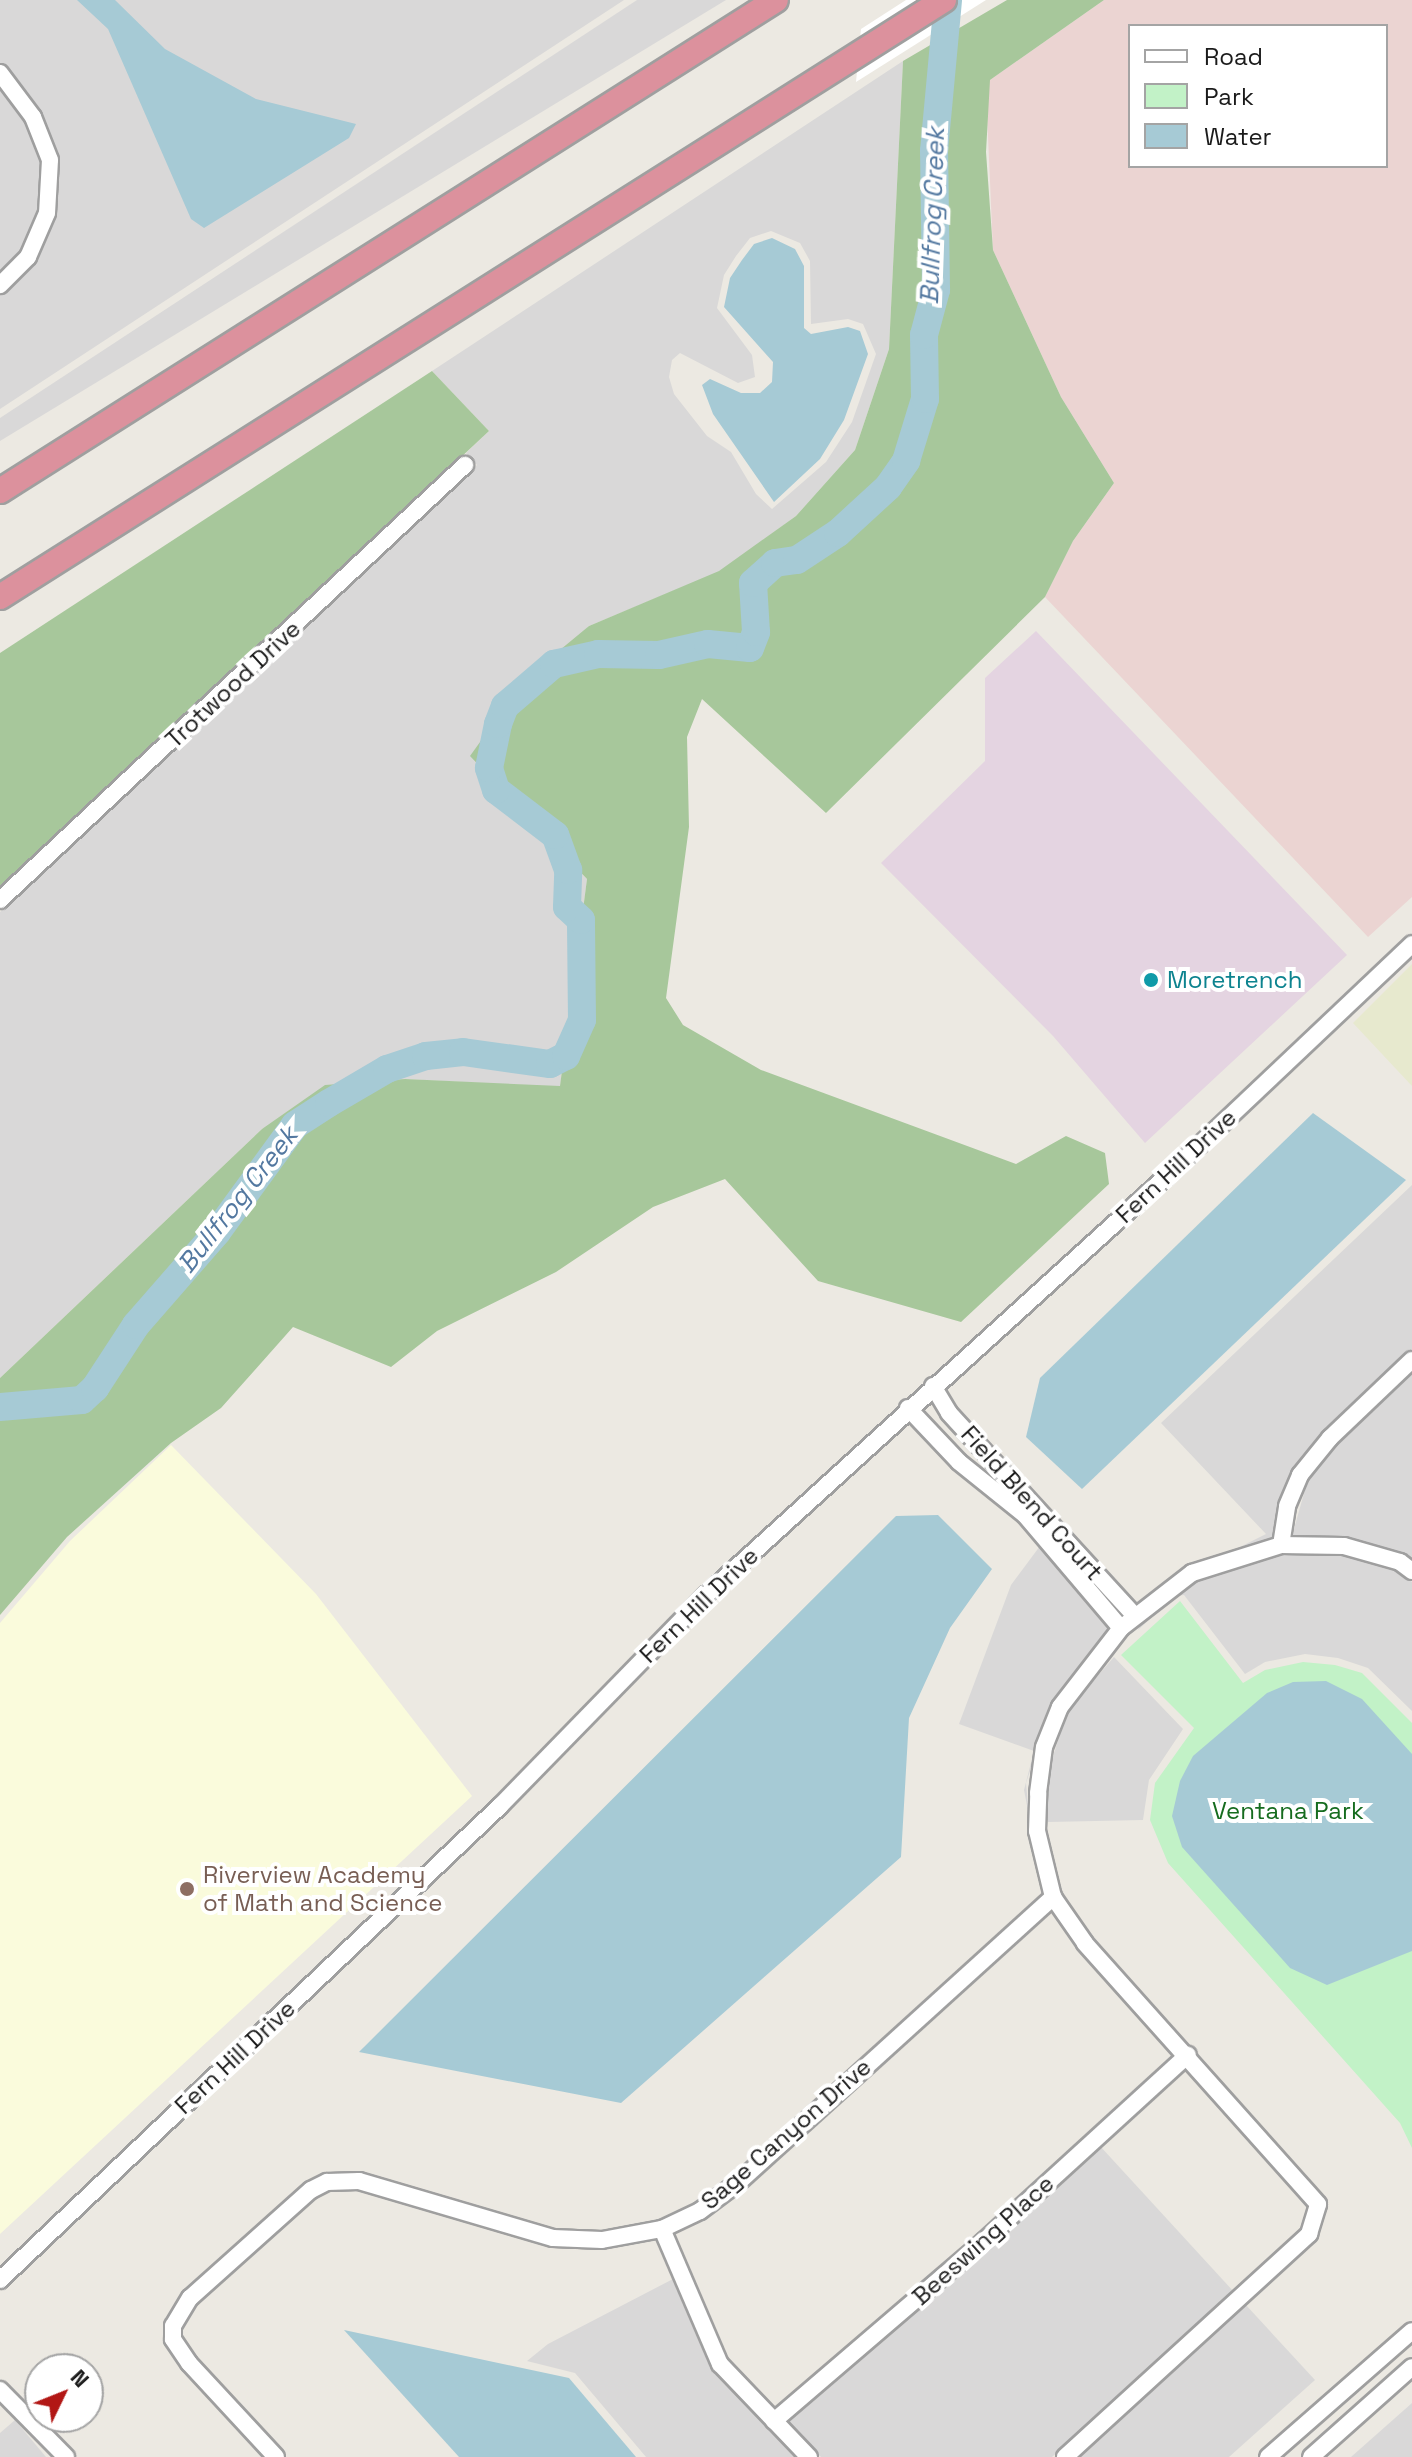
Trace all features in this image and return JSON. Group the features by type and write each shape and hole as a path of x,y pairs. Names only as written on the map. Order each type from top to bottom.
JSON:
{"highway":[{"path":"0,491 776,0"},
{"path":"0,597 944,0"}],"street":[{"path":"0,73 33,117 50,160 47,213 28,257 0,285"},
{"name":"Trotwood Drive","path":"0,900 465,465"},
{"name":"Fern Hill Drive","path":"0,2280 500,1806 705,1596 1412,944"},
{"path":"1281,1545 1287,1506 1300,1475 1330,1438 1412,1360"},
{"name":"Field Blend Court","path":"933,1386 949,1413 1135,1616"},
{"name":"Field Blend Court","path":"908,1408 959,1462 1025,1515 1121,1628"},
{"path":"1065,2457 1309,2234 1318,2204 1085,1943 1053,1897 1037,1831 1044,1747 1060,1707 1121,1628 1192,1573 1281,1545 1344,1546 1400,1562 1412,1571"},
{"name":"Sage Canyon Drive","path":"276,2457 189,2363 173,2339 173,2326 190,2298 311,2190 327,2182 359,2181 530,2234 579,2241 662,2229 700,2211 740,2181 1053,1897"},
{"name":"Beeswing Place","path":"774,2421 984,2241 1188,2055"},
{"path":"662,2229 720,2364 809,2457"},
{"path":"1268,2457 1412,2331"},
{"path":"1311,2457 1412,2367"},
{"path":"0,2390 66,2457"},
{"path":"18,2409 59,2457"}],"shaded area":[{"path":"0,0 624,0 0,409"},
{"path":"637,0 726,0 0,441 0,418"},
{"path":"1104,0 1412,0 1412,897 1368,937 1045,597 1073,541 1114,483 1061,397 993,250 986,91 990,80"},
{"path":"903,61 889,349 855,450 796,516 719,572 589,626 471,756 587,879 560,1087 405,1079 262,1129 0,1378 0,912 477,465 466,453 489,431 432,371","holes":["771,231 800,243 810,261 811,324 848,319 863,324 876,354 852,422 826,462 772,509 756,494 731,452 707,436 674,394 669,377 672,360 680,353 738,383 755,377 752,355 717,308 724,275 750,238"]},
{"path":"1036,631 1347,955 1145,1143 1053,1036 881,863 985,761 985,678"},
{"path":"1412,964 1412,1086 1353,1023"},
{"path":"1412,1185 1412,1349 1324,1433 1292,1473 1279,1506 1273,1539 1228,1553 1266,1534 1161,1423"},
{"path":"1412,1372 1412,1559 1347,1537 1292,1536 1308,1479 1337,1443"},
{"name":"Riverview Academy of Math and Science","path":"171,1445 316,1594 472,1796 0,2234 0,1623 70,1541"},
{"path":"1040,1546 1114,1631 1052,1705 1026,1783 1029,1816 1024,1790 1034,1751 959,1724 1011,1585"},
{"path":"1282,1554 1342,1555 1395,1570 1412,1582 1412,1711 1368,1668 1338,1658 1305,1654 1265,1662 1245,1674 1184,1595 1175,1596 1195,1581"},
{"path":"1174,1597 1138,1630 1141,1622"},
{"path":"1114,1657 1183,1729 1149,1780 1143,1820 1048,1822 1044,1784 1068,1710"},
{"path":"1100,2146 1234,2292 1052,2457 821,2457 787,2421"},
{"path":"673,2279 713,2370 795,2457 646,2457 575,2373 527,2361 548,2344"},
{"path":"1245,2304 1315,2380 1229,2457 1077,2457"},
{"path":"1412,2403 1412,2457 1351,2457"},
{"path":"15,2420 46,2457 0,2457 0,2433"}],"green space":[{"path":"1007,0 1104,0 990,80 986,152 993,250 1061,397 1114,483 1073,541 1045,597 826,813 702,699 687,737 689,827 666,998 683,1025 761,1070 1016,1164 1066,1136 1105,1153 1109,1184 961,1322 818,1281 725,1179 653,1207 556,1272 437,1331 391,1367 293,1327 221,1408 171,1443 67,1537 0,1615 0,1378 262,1129 325,1085 405,1079 560,1086 587,879 470,756 526,678 589,626 719,571 796,516 855,450 889,349 903,61"},
{"path":"432,371 489,431 0,889 0,653"},
{"name":"Ventana Park","path":"1180,1601 1243,1683 1265,1670 1303,1662 1335,1665 1362,1673 1412,1723 1412,2148 1400,2123 1168,1863 1150,1820 1155,1783 1194,1728 1121,1655"}],"water":[{"path":"77,0 115,0 165,49 256,99 356,124 349,138 204,228 191,219 108,29"},
{"path":"772,238 795,249 804,266 804,328 811,334 848,327 860,331 868,354 844,420 820,459 774,502 713,414 702,385 710,379 741,393 760,393 772,382 773,362 724,307 730,278 742,260 754,244"},
{"path":"1313,1113 1406,1180 1082,1489 1026,1437 1040,1378"},
{"path":"938,1515 992,1569 950,1628 909,1718 901,1857 621,2103 359,2052 896,1516"},
{"name":"Ventana Park","path":"1326,1681 1362,1699 1412,1754 1412,1951 1327,1985 1290,1968 1182,1847 1172,1816 1180,1781 1193,1756 1267,1693 1293,1682"},
{"path":"344,2330 569,2378 636,2457 459,2457"}],"pier":[{"path":"906,0 986,0 856,82 861,29"}],"waterway":[{"name":"Bullfrog Creek","path":"0,1407 82,1400 95,1388 136,1325 217,1232 295,1125 329,1103 387,1069 426,1056 463,1052 550,1064 566,1056 582,1020 581,920 567,907 568,870 555,835 496,790 489,768 498,724 505,706 554,664 598,654 659,655 708,644 750,648 756,632 753,583 775,563 797,560 838,533 888,487 906,461 925,399 924,335 936,290 934,151 948,0"}],"place":[{"name":"Moretrench","path":"1151,980"},
{"name":"Riverview Academy of Math and Science","path":"187,1889"}]}
